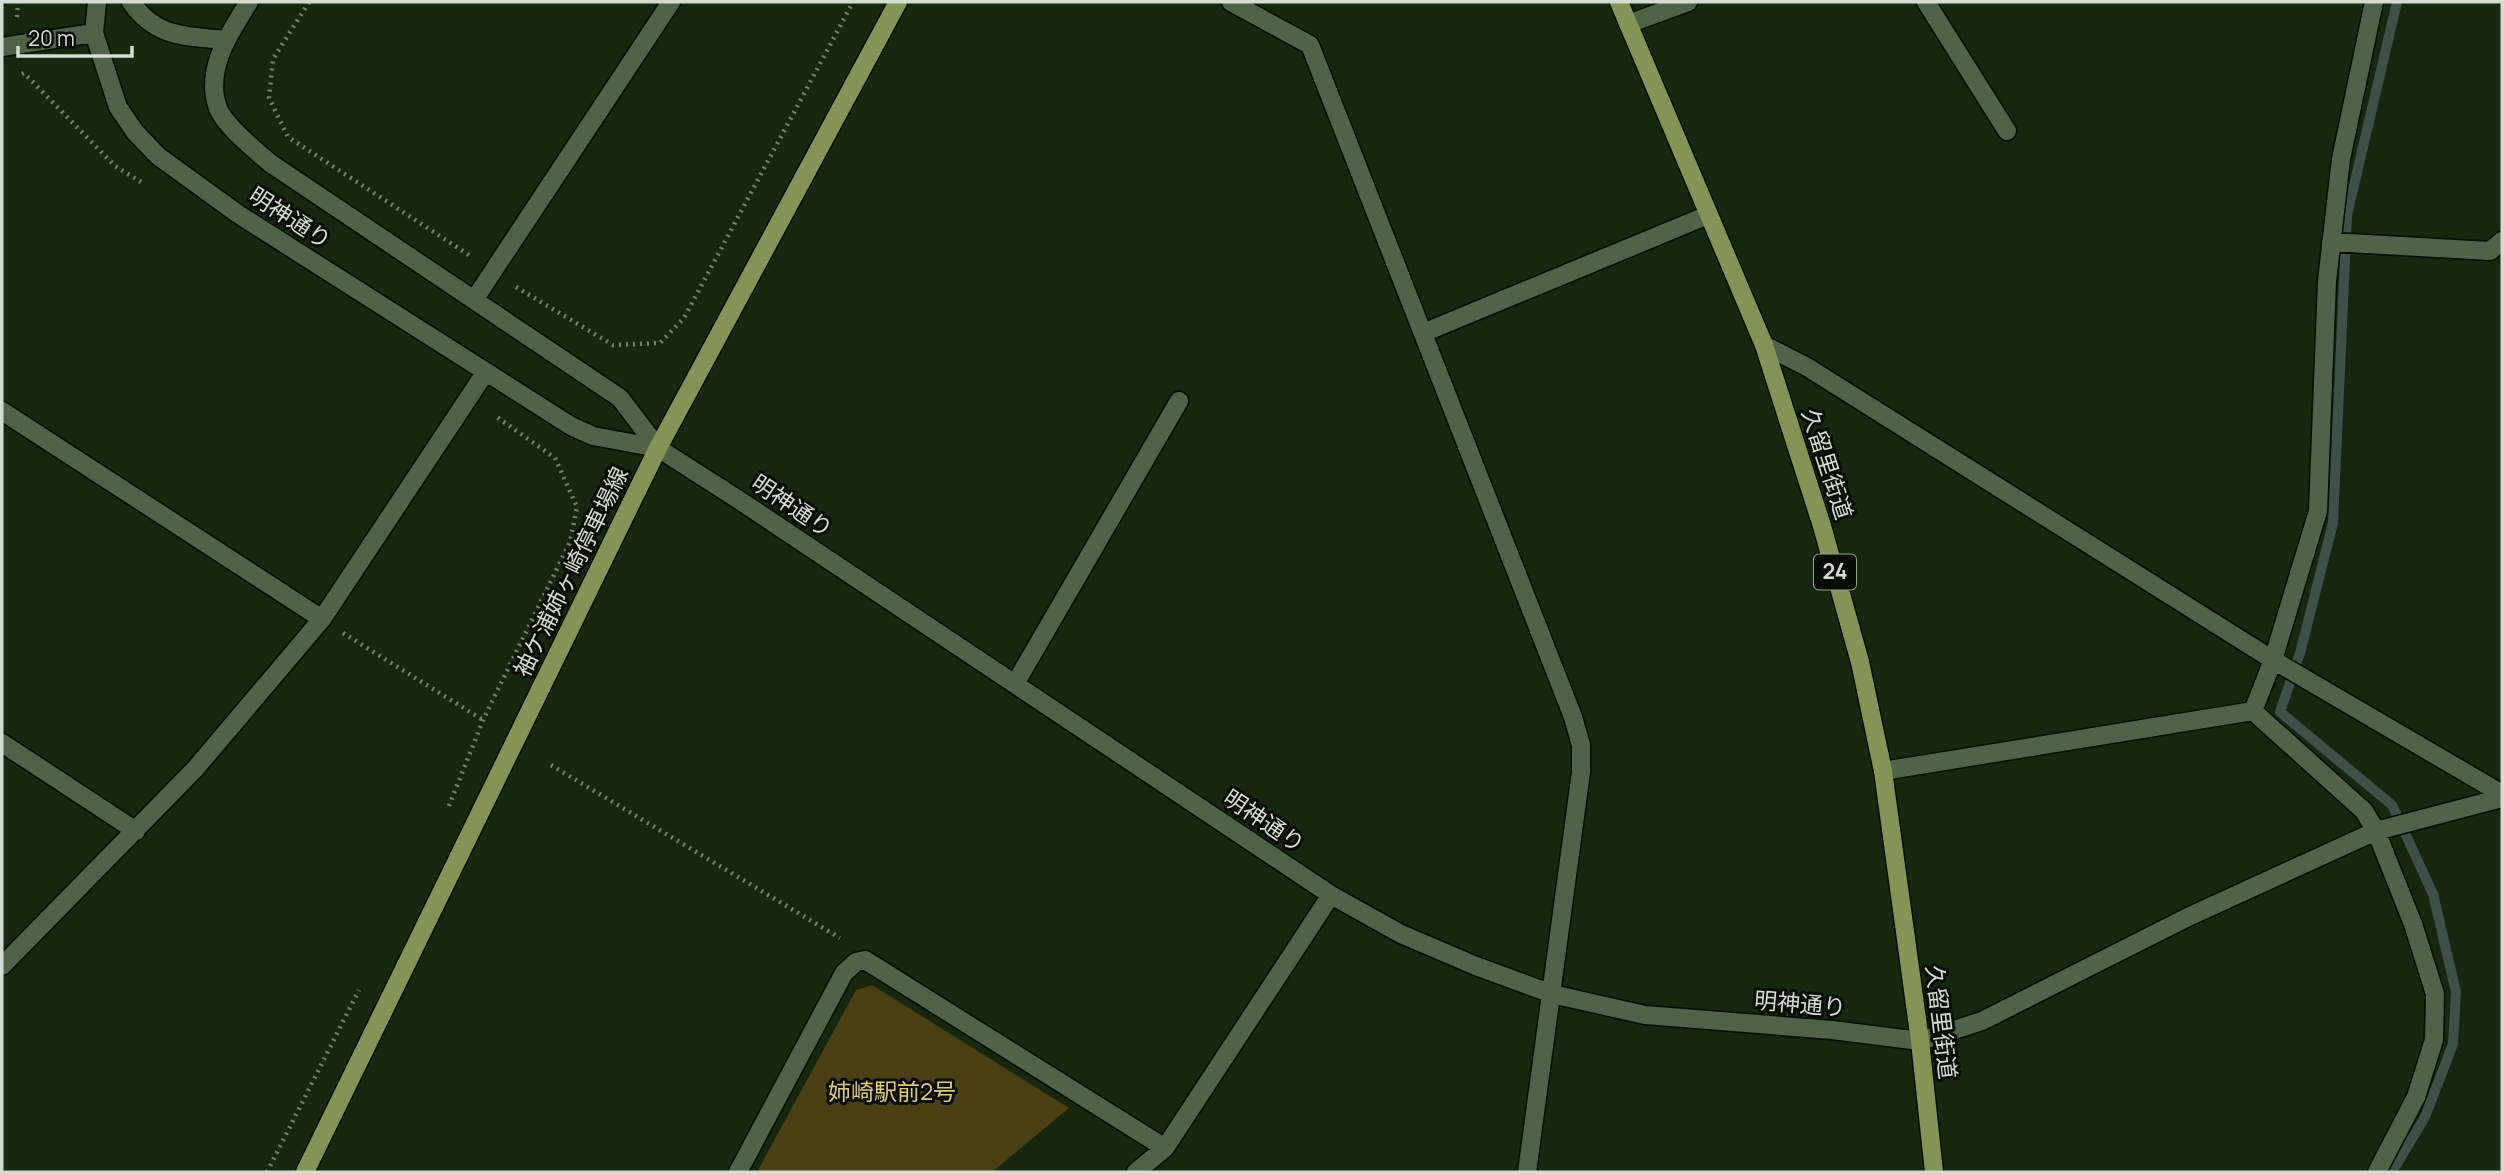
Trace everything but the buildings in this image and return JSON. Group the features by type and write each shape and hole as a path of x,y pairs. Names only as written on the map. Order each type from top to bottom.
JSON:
{"main road":[{"name":"袖ケ浦姉ヶ崎停車場線","path":"305,1172 657,448 898,2"},
{"name":"久留里街道","path":"1619,2 1764,345 1860,662 1883,771 1920,1041 1934,1172"}],"street":[{"path":"2,47 94,33 97,2"},
{"path":"131,2 141,16 173,35 225,40"},
{"name":"明神通り","path":"249,2 225,40 214,78 218,109 244,140 270,163 620,398 657,448 1331,895 1401,934 1552,994 1644,1015 1832,1030 1920,1041"},
{"path":"474,300 671,2"},
{"path":"1231,2 1310,46 1573,717 1581,746 1581,772 1527,1172"},
{"path":"1628,24 1688,2"},
{"path":"1926,2 2007,131"},
{"path":"2253,711 2273,660 2318,511 2326,294 2331,242 2342,159 2374,2"},
{"name":"明神通り","path":"94,33 118,107 135,132 158,156 238,214 571,426 593,436 657,448"},
{"path":"1423,333 1708,215"},
{"path":"2331,242 2490,251 2502,241"},
{"path":"1764,345 1807,367 2273,660 2502,796"},
{"path":"2,966 195,769 322,619 485,373"},
{"path":"1015,684 1179,401"},
{"path":"2,411 322,619"},
{"path":"1883,771 2253,711"},
{"path":"2253,711 2364,811 2376,831 2413,924 2435,994 2434,1040 2417,1097 2377,1172"},
{"path":"2,743 136,831"},
{"path":"1920,1041 1982,1021 2188,917 2376,831 2502,796"},
{"path":"1136,1172 1165,1148 1331,895"},
{"path":"738,1172 844,973 856,962 865,960 1165,1148"}],"path":[{"path":"17,18 18,2"},
{"path":"310,2 273,59 268,98 288,137 476,260"},
{"path":"515,287 613,345 660,343 684,318 853,2"},
{"path":"445,817 483,720 570,542 577,507 555,458 494,415"},
{"path":"322,619 483,720"},
{"path":"551,765 842,939 865,960"},
{"path":"267,1172 360,988"}],"green space":[{"name":"姉崎駅前2号","path":"872,985 1069,1108 992,1172 757,1172 856,990"}],"waterway":[{"path":"2392,1172 2425,1117 2453,1044 2456,992 2433,894 2392,805 2280,712 2300,653 2333,523 2347,215 2397,2"}]}
